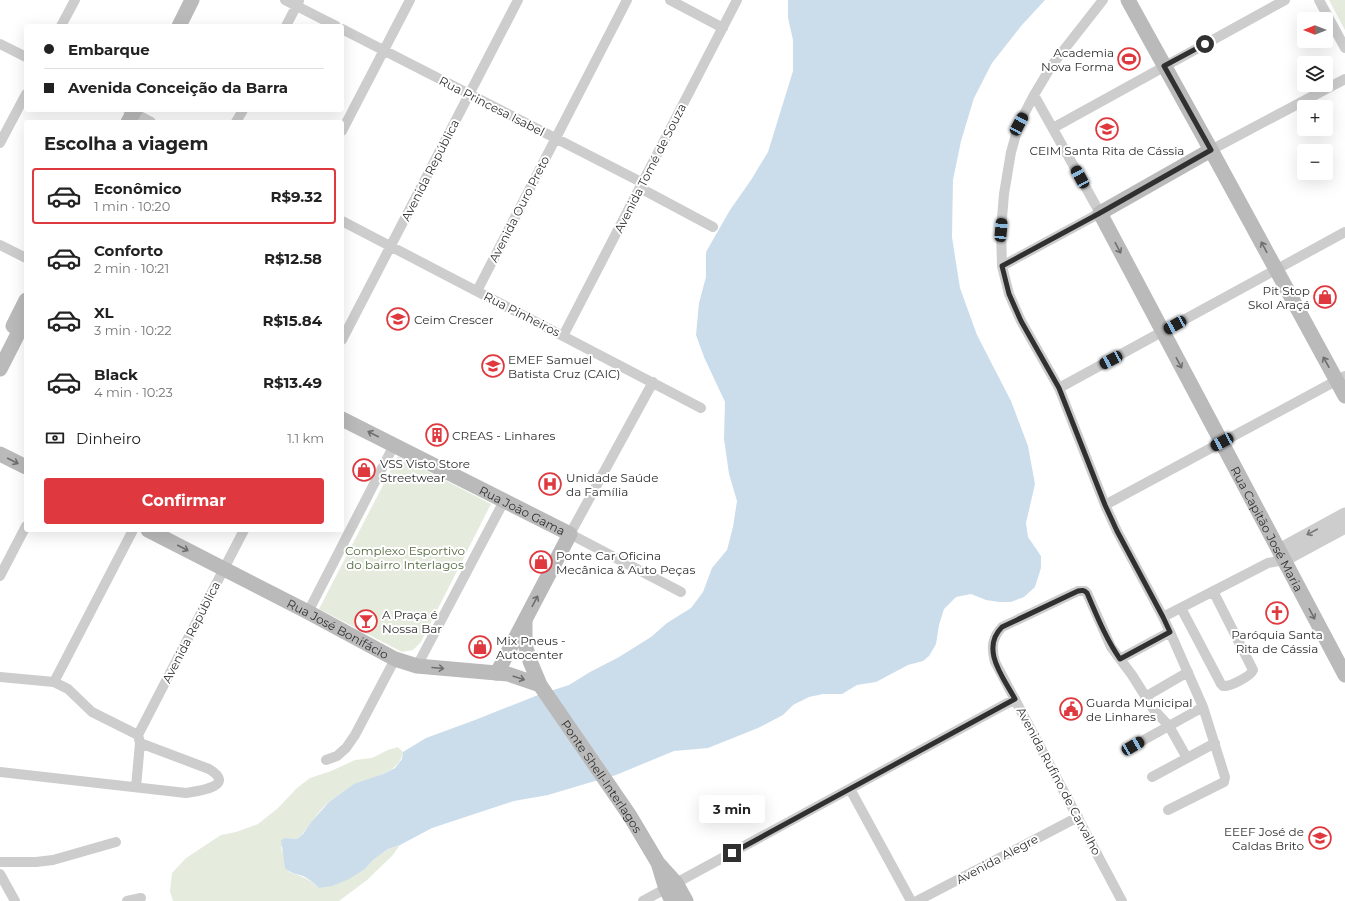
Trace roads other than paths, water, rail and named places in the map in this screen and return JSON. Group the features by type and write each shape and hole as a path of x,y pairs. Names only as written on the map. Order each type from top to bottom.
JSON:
{"main road":[{"path":"170,24 182,0"},
{"path":"180,24 192,0"},
{"path":"1128,0 1276,270 1341,378 1345,396"},
{"path":"121,120 130,113"},
{"path":"1100,213 1211,150"},
{"name":"Rua Capitão José Maria","path":"1100,213 1281,555 1344,670"},
{"path":"0,350 24,304"},
{"path":"0,369 24,322"},
{"name":"Rua João Gama","path":"344,420 570,534"},
{"path":"0,454 24,466"},
{"name":"Rua José Bonifácio","path":"152,532 308,612 395,659 417,666 508,674 542,687"},
{"path":"497,673 570,534"},
{"name":"Ponte Shell-Interlagos","path":"525,620 525,644 530,661 542,687 630,816 658,863 671,891 686,901"}],"street":[{"path":"62,24 75,0"},
{"path":"285,0 298,3 333,24"},
{"path":"344,127 410,0"},
{"name":"Avenida República","path":"344,336 518,0"},
{"name":"Avenida Ouro Preto","path":"476,291 627,0"},
{"path":"670,0 723,28"},
{"name":"Avenida Tomé de Souza","path":"563,336 737,0"},
{"path":"1103,0 1052,66 1034,95 1019,124 1004,194 1001,230 1002,266 1009,294 1021,321 1059,388 1105,505 1117,531 1163,617 1188,672 1203,707 1226,779 1224,782 1168,810"},
{"path":"1053,128 1285,0"},
{"path":"1319,0 1345,48"},
{"path":"287,24 298,3"},
{"name":"Rua Princesa Isabel","path":"344,30 556,138 641,185 713,228"},
{"path":"0,44 24,56"},
{"path":"1211,150 1345,79"},
{"path":"1002,266 1100,213 1034,95"},
{"path":"0,144 24,98"},
{"path":"130,113 146,120"},
{"name":"Rua Pinheiros","path":"344,222 701,408"},
{"path":"1059,388 1345,232"},
{"path":"0,244 24,257"},
{"path":"1105,505 1341,378"},
{"path":"570,534 652,382"},
{"path":"308,612 394,445"},
{"path":"417,666 504,501"},
{"path":"1163,617 1268,563 1345,514"},
{"path":"1281,555 1345,527"},
{"path":"0,576 24,530"},
{"path":"54,682 132,532"},
{"name":"Avenida República","path":"136,787 139,739 243,532"},
{"name":"Rua João Gama","path":"570,534 681,592"},
{"name":"Avenida Rufino de Carvalho","path":"1120,659 1108,640 1085,590 1078,591 1002,627 996,633 992,651 995,662 1122,901"},
{"path":"1181,608 1223,686 1229,686 1251,674 1253,667 1213,591"},
{"path":"1170,632 1120,659 1154,710 1169,726 1187,758"},
{"path":"326,760 337,756 346,748 355,735 395,659"},
{"path":"1146,697 1188,672"},
{"path":"0,677 54,682 68,689 92,712 139,739 209,769 216,774 218,782 215,786 204,791 186,793 0,772"},
{"path":"644,901 671,891 850,789 1015,699"},
{"path":"1133,746 1203,707"},
{"path":"1152,777 1215,743"},
{"path":"850,789 911,901"},
{"name":"Avenida Alegre","path":"917,901 1078,817"},
{"path":"0,862 36,862 53,860 116,842"},
{"path":"0,874 14,901"},
{"path":"127,901 141,898"}],"water":[{"path":"788,0 1045,0 1022,25 992,63 974,98 961,141 953,180 952,237 960,288 977,335 1011,401 1028,446 1035,484 1026,523 1028,537 1041,556 1041,568 1035,587 1024,597 1011,602 986,600 971,594 956,597 944,609 939,625 936,644 929,656 923,661 908,665 876,682 857,685 842,694 823,694 809,697 793,705 783,715 758,728 708,748 674,751 616,775 548,795 514,801 432,828 400,845 388,849 373,860 365,869 349,879 332,886 319,888 305,877 285,868 281,840 286,838 297,839 303,834 312,821 329,802 354,784 383,774 395,768 402,759 403,752 426,738 538,695 569,685 651,637 667,623 691,608 703,592 712,568 727,550 733,527 737,501 729,474 724,439 725,402 704,357 696,335 699,303 706,277 706,252 730,210 768,152 793,71 793,40 788,18"}],"place":[{"name":"Academia Nova Forma","path":"1129,59"},
{"name":"CEIM Santa Rita de Cássia","path":"1107,129"},
{"name":"Pit Stop Skol Araçá","path":"1325,297"},
{"name":"Ceim Crescer","path":"398,319"},
{"name":"EMEF Samuel Batista Cruz (CAIC)","path":"493,366"},
{"name":"CREAS - Linhares","path":"437,435"},
{"name":"VSS Visto Store Streetwear","path":"364,470"},
{"name":"Unidade Saúde da Família","path":"550,484"},
{"name":"Ponte Car Oficina Mecânica & Auto Peças","path":"541,562"},
{"name":"Paróquia Santa Rita de Cássia","path":"1277,613"},
{"name":"A Praça é Nossa Bar","path":"366,621"},
{"name":"Mix Pneus - Autocenter","path":"480,647"},
{"name":"Guarda Municipal de Linhares","path":"1071,709"},
{"name":"EEEF José de Caldas Brito","path":"1320,838"}],"park label":[{"name":"Complexo Esportivo do bairro Interlagos","path":"405,557"}]}
